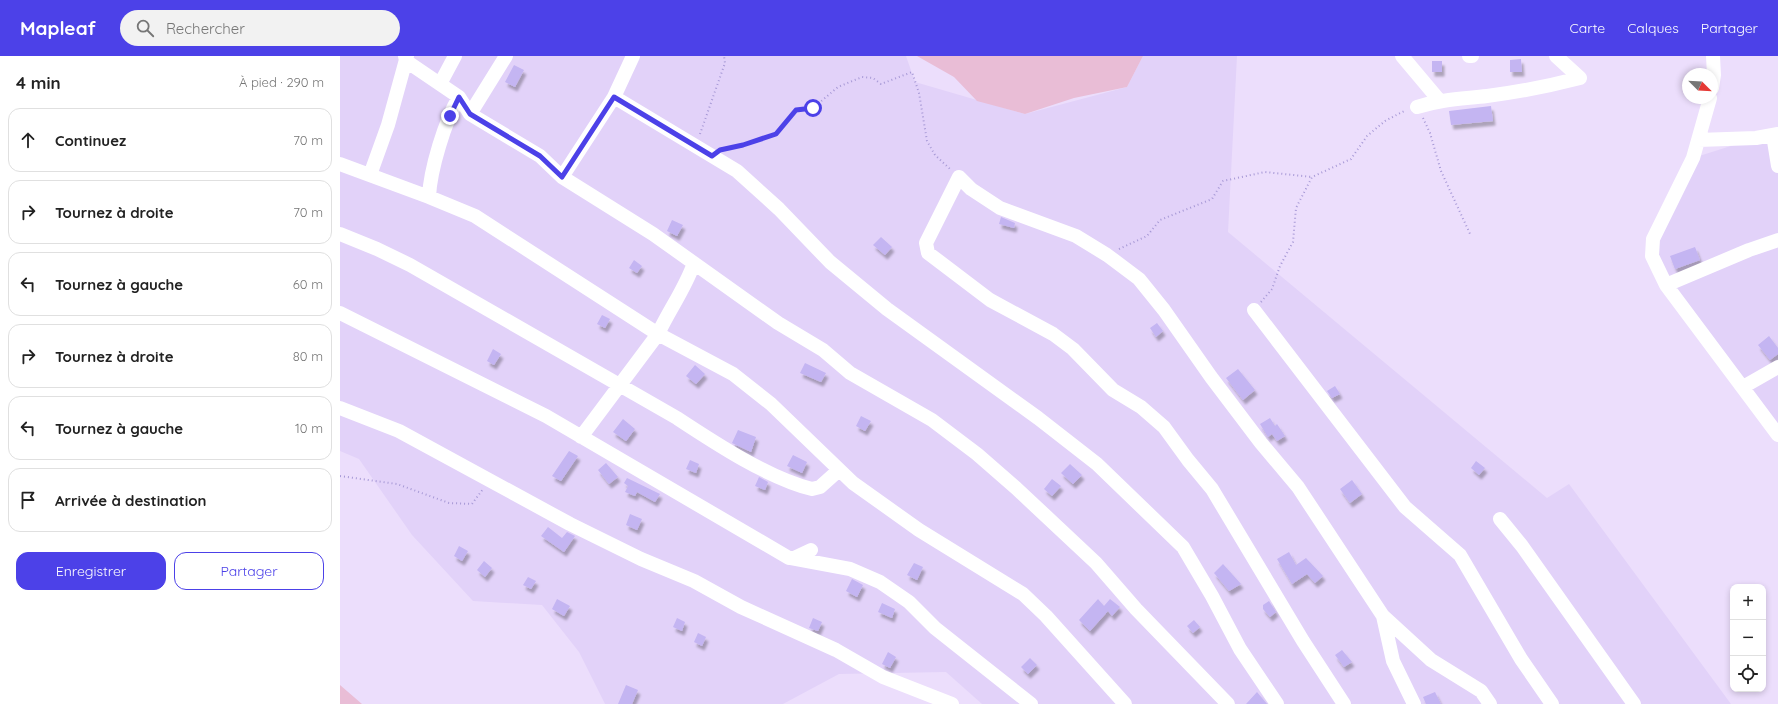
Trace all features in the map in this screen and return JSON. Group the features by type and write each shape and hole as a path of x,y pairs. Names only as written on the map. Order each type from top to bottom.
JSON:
{"street":[{"path":"440,84 455,56"},
{"path":"470,114 506,56"},
{"path":"562,177 614,97 633,56"},
{"path":"1402,56 1439,100"},
{"path":"1417,107 1439,100 1485,96 1545,87 1580,78 1556,56"},
{"path":"1713,56 1713,68"},
{"path":"370,176 388,126 406,58 459,97 470,114 540,156 562,177 636,222 778,323 823,350 850,373 932,420 977,454 1016,488 1096,563 1136,609 1228,704"},
{"path":"429,197 433,167 453,107 459,97"},
{"path":"614,97 694,146 737,170 779,209 830,262 888,309 1076,447 1152,516 1183,547 1212,596 1240,649 1277,704"},
{"path":"1708,104 1693,158 1653,239 1652,256 1666,285 1778,435"},
{"path":"1698,140 1756,138 1775,134 1778,166"},
{"path":"340,164 475,216 658,334 733,374 776,408 853,483 919,530 1023,594 1046,616 1125,704"},
{"path":"1344,704 1303,641 1212,489 1188,460 1164,427 1141,407 1112,390 1073,349 1053,334 990,300 928,253 926,243 959,178 971,189 1000,208 1076,236 1107,255 1139,279 1164,310 1243,419 1298,487 1383,616 1431,660 1481,691 1490,704"},
{"path":"340,234 377,248 410,265 503,320 677,418 724,448 757,466 803,487 812,489 820,487 839,470"},
{"path":"1666,285 1749,250 1778,240"},
{"path":"581,437 658,334 665,318 675,304 688,280 694,263"},
{"path":"1254,310 1405,506 1460,556 1521,659 1552,704"},
{"path":"340,313 546,416 657,479 789,558 850,569 880,582 909,602 935,628 1031,704"},
{"path":"1743,387 1778,367"},
{"path":"340,408 399,431 627,552 694,581 741,607 836,650 883,676 952,704"},
{"path":"1500,519 1522,546 1634,704"},
{"path":"789,558 794,558 811,550"},
{"path":"1383,616 1393,661 1414,704"}],"path":[{"path":"694,146 725,63 724,56"},
{"path":"712,156 720,150 743,145 776,134 796,110 813,108 838,87 862,77 873,78 881,84 912,72 920,93 927,141 935,155 959,178"},
{"path":"1107,255 1147,236 1160,220 1212,199 1222,181 1265,172 1312,178 1351,159 1367,136 1384,121 1401,112 1417,107 1430,133 1441,172 1471,236"},
{"path":"1254,310 1272,289 1280,266 1293,242 1296,208 1312,178"},
{"path":"340,476 398,484 449,503 472,504 490,480"}],"shaded area":[{"path":"340,56 906,56 915,82 1025,114 1127,87 1143,56 1237,56 1228,232 1547,498 1569,484 1731,704 982,704 946,672 839,674 783,704 605,704 579,652 542,605 473,601 412,535 359,459 340,451"},
{"path":"917,56 1143,56 1127,87 1074,98 1025,114 977,101 954,77"},
{"path":"1778,134 1778,435 1666,285 1653,239 1693,158 1756,138"},
{"path":"340,685 362,704 340,704"}],"building":[{"path":"1521,59 1522,72 1510,72 1510,60"},
{"path":"1432,61 1442,61 1442,72 1432,72"},
{"path":"514,65 524,70 515,87 505,82"},
{"path":"1491,106 1493,121 1451,125 1449,111"},
{"path":"1001,217 1015,223 1014,228 999,224"},
{"path":"672,220 683,225 677,236 667,231"},
{"path":"881,237 892,247 885,255 873,245"},
{"path":"1695,247 1700,260 1675,269 1670,256"},
{"path":"634,260 642,266 637,273 629,268"},
{"path":"602,315 610,319 605,328 597,324"},
{"path":"1157,323 1163,331 1156,337 1150,328"},
{"path":"1769,336 1778,348 1778,354 1770,360 1758,345"},
{"path":"493,349 501,354 494,365 487,361"},
{"path":"805,363 826,373 821,382 800,373"},
{"path":"695,365 705,374 696,384 686,376"},
{"path":"1238,369 1255,390 1243,400 1226,378"},
{"path":"1335,386 1340,394 1332,398 1327,391"},
{"path":"861,416 871,421 865,431 856,426"},
{"path":"1270,418 1275,426 1277,424 1285,436 1277,441 1272,434 1268,437 1260,424"},
{"path":"623,419 635,429 626,441 613,432"},
{"path":"738,430 756,437 751,452 732,443"},
{"path":"569,451 578,456 561,481 552,476"},
{"path":"793,455 807,462 802,473 787,466"},
{"path":"690,460 699,464 696,473 686,469"},
{"path":"1476,461 1485,468 1479,475 1471,468"},
{"path":"606,463 618,477 609,484 598,470"},
{"path":"1070,464 1082,475 1073,484 1061,473"},
{"path":"759,477 768,482 765,490 755,486"},
{"path":"627,478 660,494 655,502 637,492 635,496 625,492 628,486 624,483"},
{"path":"1052,479 1061,486 1052,496 1044,489"},
{"path":"1352,480 1362,494 1350,503 1340,489"},
{"path":"630,514 642,519 637,530 626,525"},
{"path":"548,527 562,538 567,532 575,536 564,552 541,536"},
{"path":"459,546 468,551 462,561 454,556"},
{"path":"1289,552 1296,565 1306,558 1323,576 1315,583 1307,574 1292,584 1277,559"},
{"path":"484,561 492,568 485,577 477,570"},
{"path":"914,563 923,567 917,580 907,575"},
{"path":"1223,564 1241,584 1229,591 1214,573"},
{"path":"528,577 536,581 531,589 523,585"},
{"path":"852,579 863,585 857,597 846,591"},
{"path":"557,599 570,606 564,616 552,609"},
{"path":"1098,599 1104,606 1110,599 1120,607 1112,616 1108,611 1090,631 1079,620"},
{"path":"1269,601 1276,612 1270,617 1263,609 1263,605"},
{"path":"882,603 895,609 892,618 878,612"},
{"path":"677,618 685,622 682,631 673,627"},
{"path":"813,618 822,622 818,631 809,628"},
{"path":"1194,620 1200,627 1193,633 1187,626"},
{"path":"698,633 706,637 702,646 694,642"},
{"path":"1342,650 1352,662 1344,667 1335,655"},
{"path":"888,652 896,657 890,668 882,664"},
{"path":"1030,658 1037,665 1028,674 1021,667"},
{"path":"626,685 638,690 632,704 618,704"},
{"path":"1257,692 1267,704 1246,704"},
{"path":"1435,692 1441,704 1426,704 1423,697"}],"route":[{"path":"450,116 459,97 470,114 540,156 562,177 614,97 712,156 720,150 743,145 776,134 796,110 813,108"}]}
